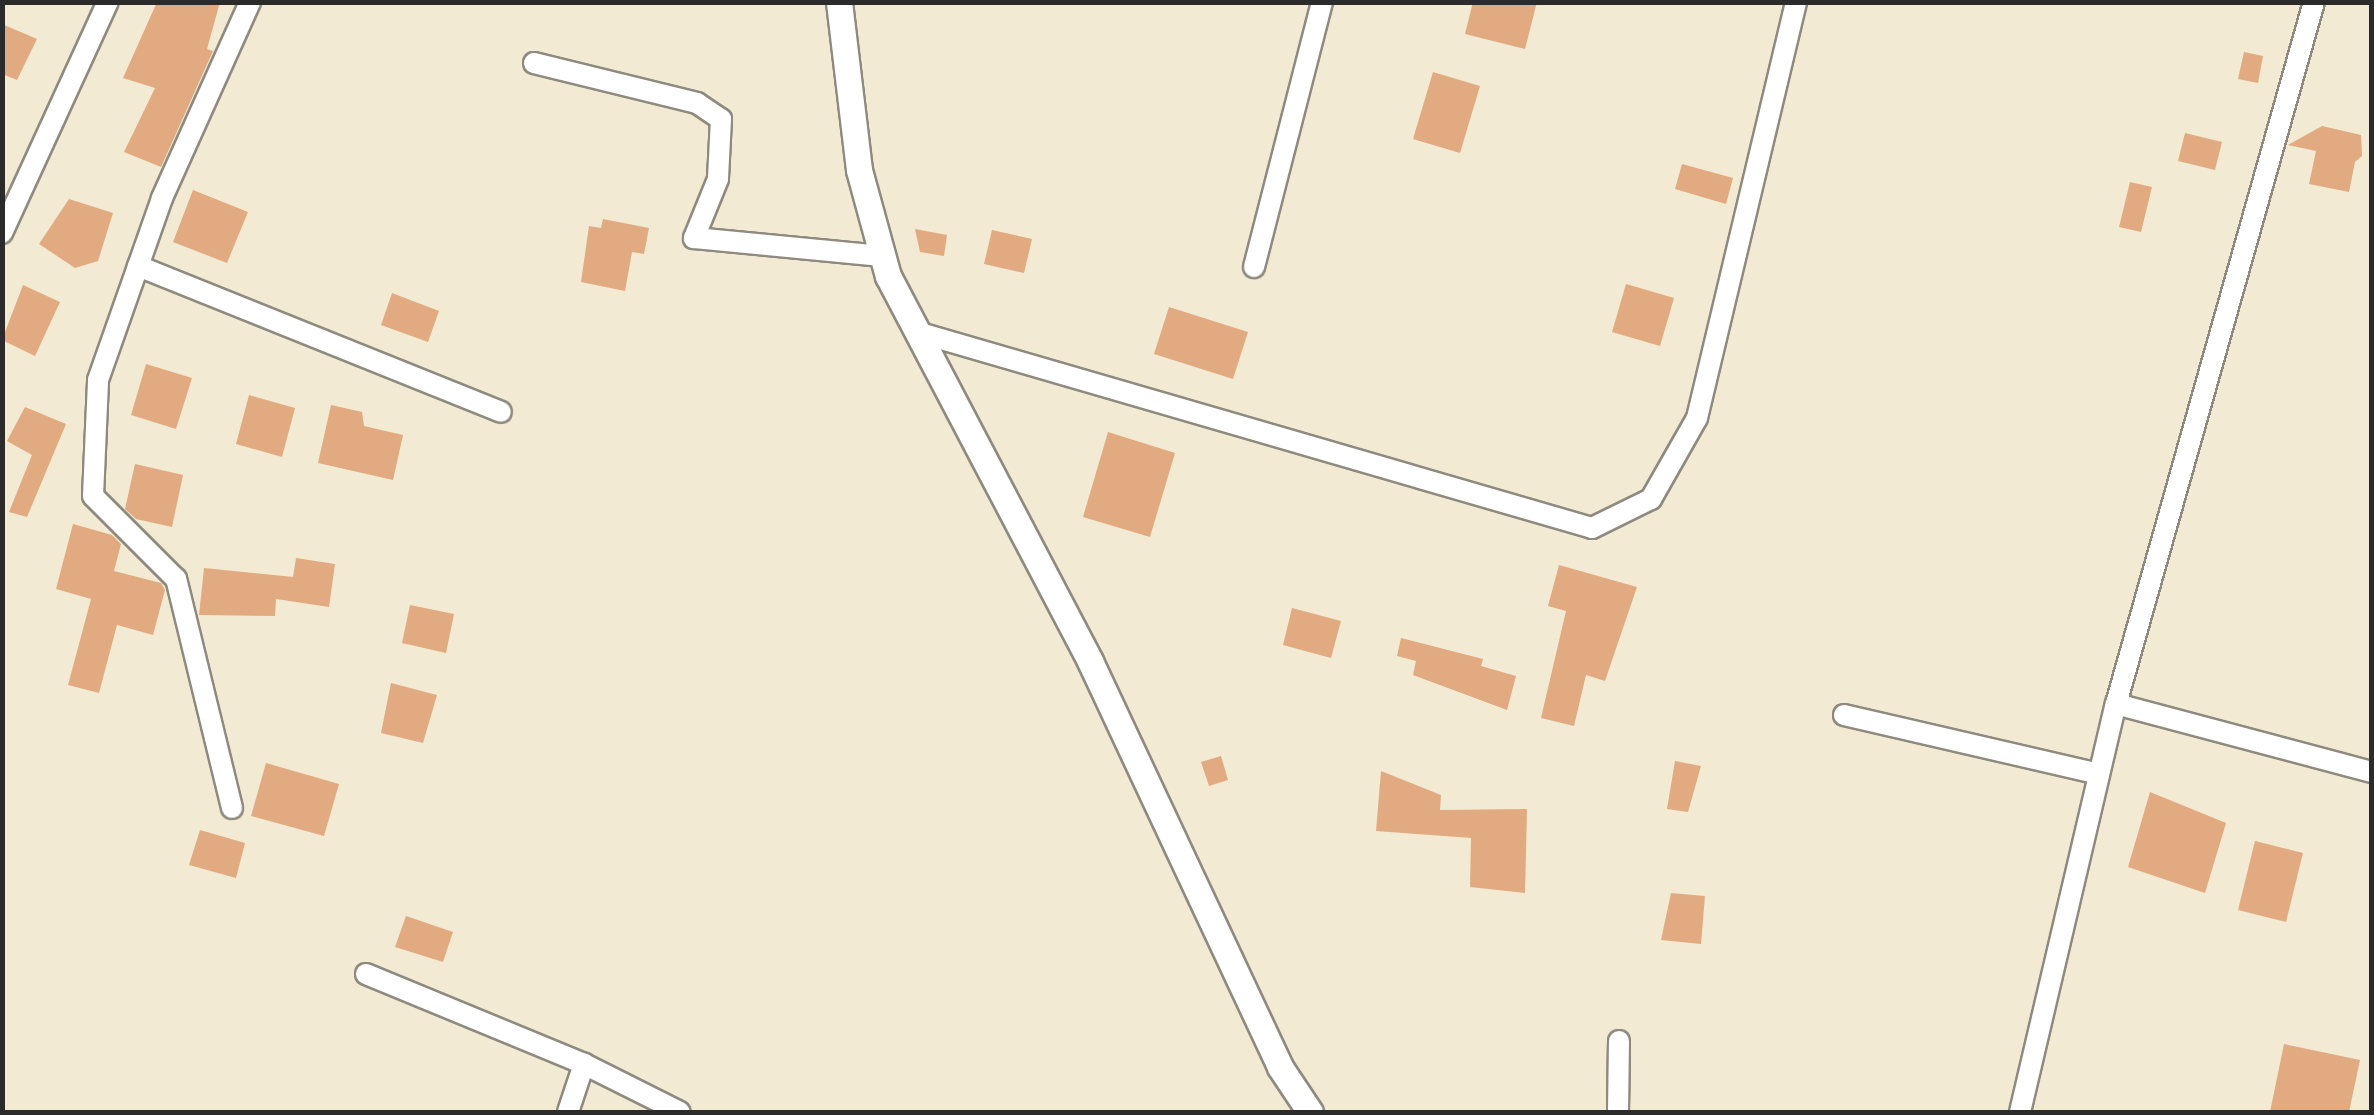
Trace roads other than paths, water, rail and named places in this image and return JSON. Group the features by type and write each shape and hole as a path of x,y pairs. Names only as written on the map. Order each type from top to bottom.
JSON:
{"street":[{"path":"2,233 108,2"},
{"path":"232,808 176,579 93,496 98,380 138,266 250,2"},
{"path":"839,2 859,170 882,256 917,332 1090,660 1280,1067 1310,1112"},
{"path":"1254,268 1322,2"},
{"path":"917,332 1592,528 1651,499 1697,418 1796,2"},
{"path":"2020,1112 2116,704 2314,2"},
{"path":"534,63 697,103 721,119 718,179 694,238 882,256"},
{"path":"138,266 501,412"},
{"path":"2116,704 2372,772"},
{"path":"1844,715 2099,774"},
{"path":"366,974 584,1064 680,1112"},
{"path":"1618,1112 1619,1041"},
{"path":"568,1112 584,1064"}]}
